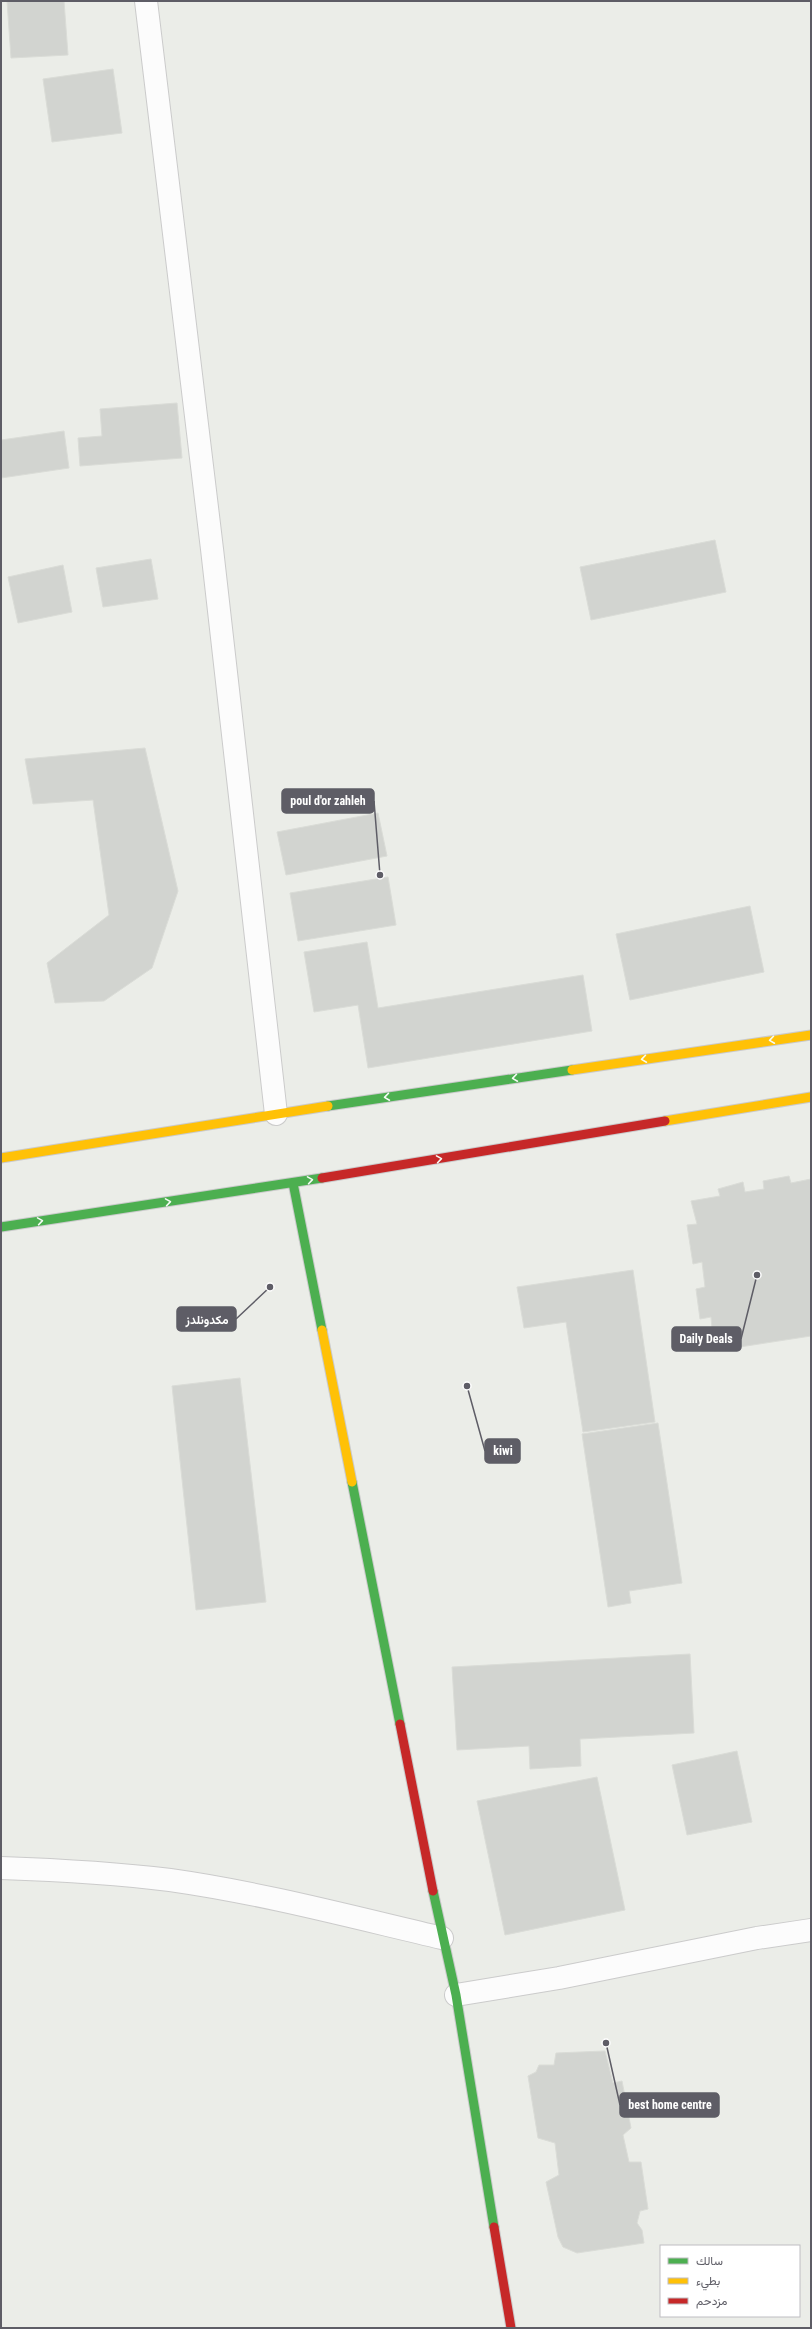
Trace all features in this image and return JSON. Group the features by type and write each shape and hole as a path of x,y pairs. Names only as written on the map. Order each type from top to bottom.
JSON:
{"main road":[{"path":"1,1158 276,1114 811,1035"},
{"path":"1,1227 293,1183 811,1097"},
{"path":"293,1183 442,1938 456,1995 511,2328"}],"street":[{"path":"146,1 212,549 276,1114"},
{"path":"1,1868 98,1872 170,1880 252,1894 442,1938"},
{"path":"456,1995 558,1978 757,1938 811,1930"}],"building":[{"path":"7,1 64,1 68,55 11,58"},
{"path":"113,69 122,133 52,142 43,79"},
{"path":"177,403 182,458 80,466 78,438 102,436 100,409"},
{"path":"64,431 69,468 1,478 1,440"},
{"path":"715,540 726,592 591,620 580,567"},
{"path":"151,559 158,599 103,607 96,568"},
{"path":"63,565 72,612 18,623 8,577"},
{"path":"145,748 178,891 152,968 104,1001 55,1003 47,963 109,915 93,800 33,804 25,759"},
{"path":"378,813 387,856 286,875 277,832"},
{"path":"388,877 396,925 298,941 290,893"},
{"path":"750,906 764,972 630,1000 616,934"},
{"path":"367,942 378,1008 583,975 592,1031 368,1068 358,1005 314,1012 304,952"},
{"path":"789,1176 791,1183 811,1179 811,1336 714,1351 711,1317 700,1319 696,1289 705,1287 702,1262 693,1264 687,1225 697,1224 691,1201 720,1196 718,1189 743,1182 745,1192 764,1189 763,1181"},
{"path":"633,1270 655,1422 583,1432 566,1322 524,1328 517,1287"},
{"path":"240,1378 266,1602 196,1610 172,1386"},
{"path":"658,1423 682,1583 629,1591 631,1603 608,1607 582,1434"},
{"path":"690,1654 694,1733 580,1739 581,1766 530,1769 529,1746 457,1750 452,1667"},
{"path":"737,1751 752,1822 687,1835 672,1765"},
{"path":"597,1777 625,1910 505,1935 477,1801"},
{"path":"605,2051 613,2083 622,2081 631,2128 623,2135 629,2162 641,2162 648,2209 640,2211 637,2223 642,2230 644,2243 577,2253 563,2247 558,2237 546,2182 559,2175 555,2143 538,2138 528,2076 536,2072 539,2065 554,2065 556,2053"}],"traffic: fast":[{"path":"328,1106 572,1070"},
{"path":"1,1227 322,1178"},
{"path":"293,1183 322,1330"},
{"path":"352,1482 400,1724"},
{"path":"433,1891 456,1995 494,2227"}],"traffic: slow":[{"path":"572,1070 811,1035"},
{"path":"665,1121 811,1097"},
{"path":"1,1158 328,1106"},
{"path":"322,1330 352,1482"}],"traffic: jam":[{"path":"322,1178 665,1121"},
{"path":"400,1724 433,1891"},
{"path":"494,2227 511,2328"}],"place":[{"name":"poul d'or zahleh","path":"380,875"},
{"name":"Daily Deals","path":"757,1275"},
{"name":"مكدونلدز","path":"270,1287"},
{"name":"kiwi","path":"467,1386"},
{"name":"best home centre","path":"606,2043"}]}
